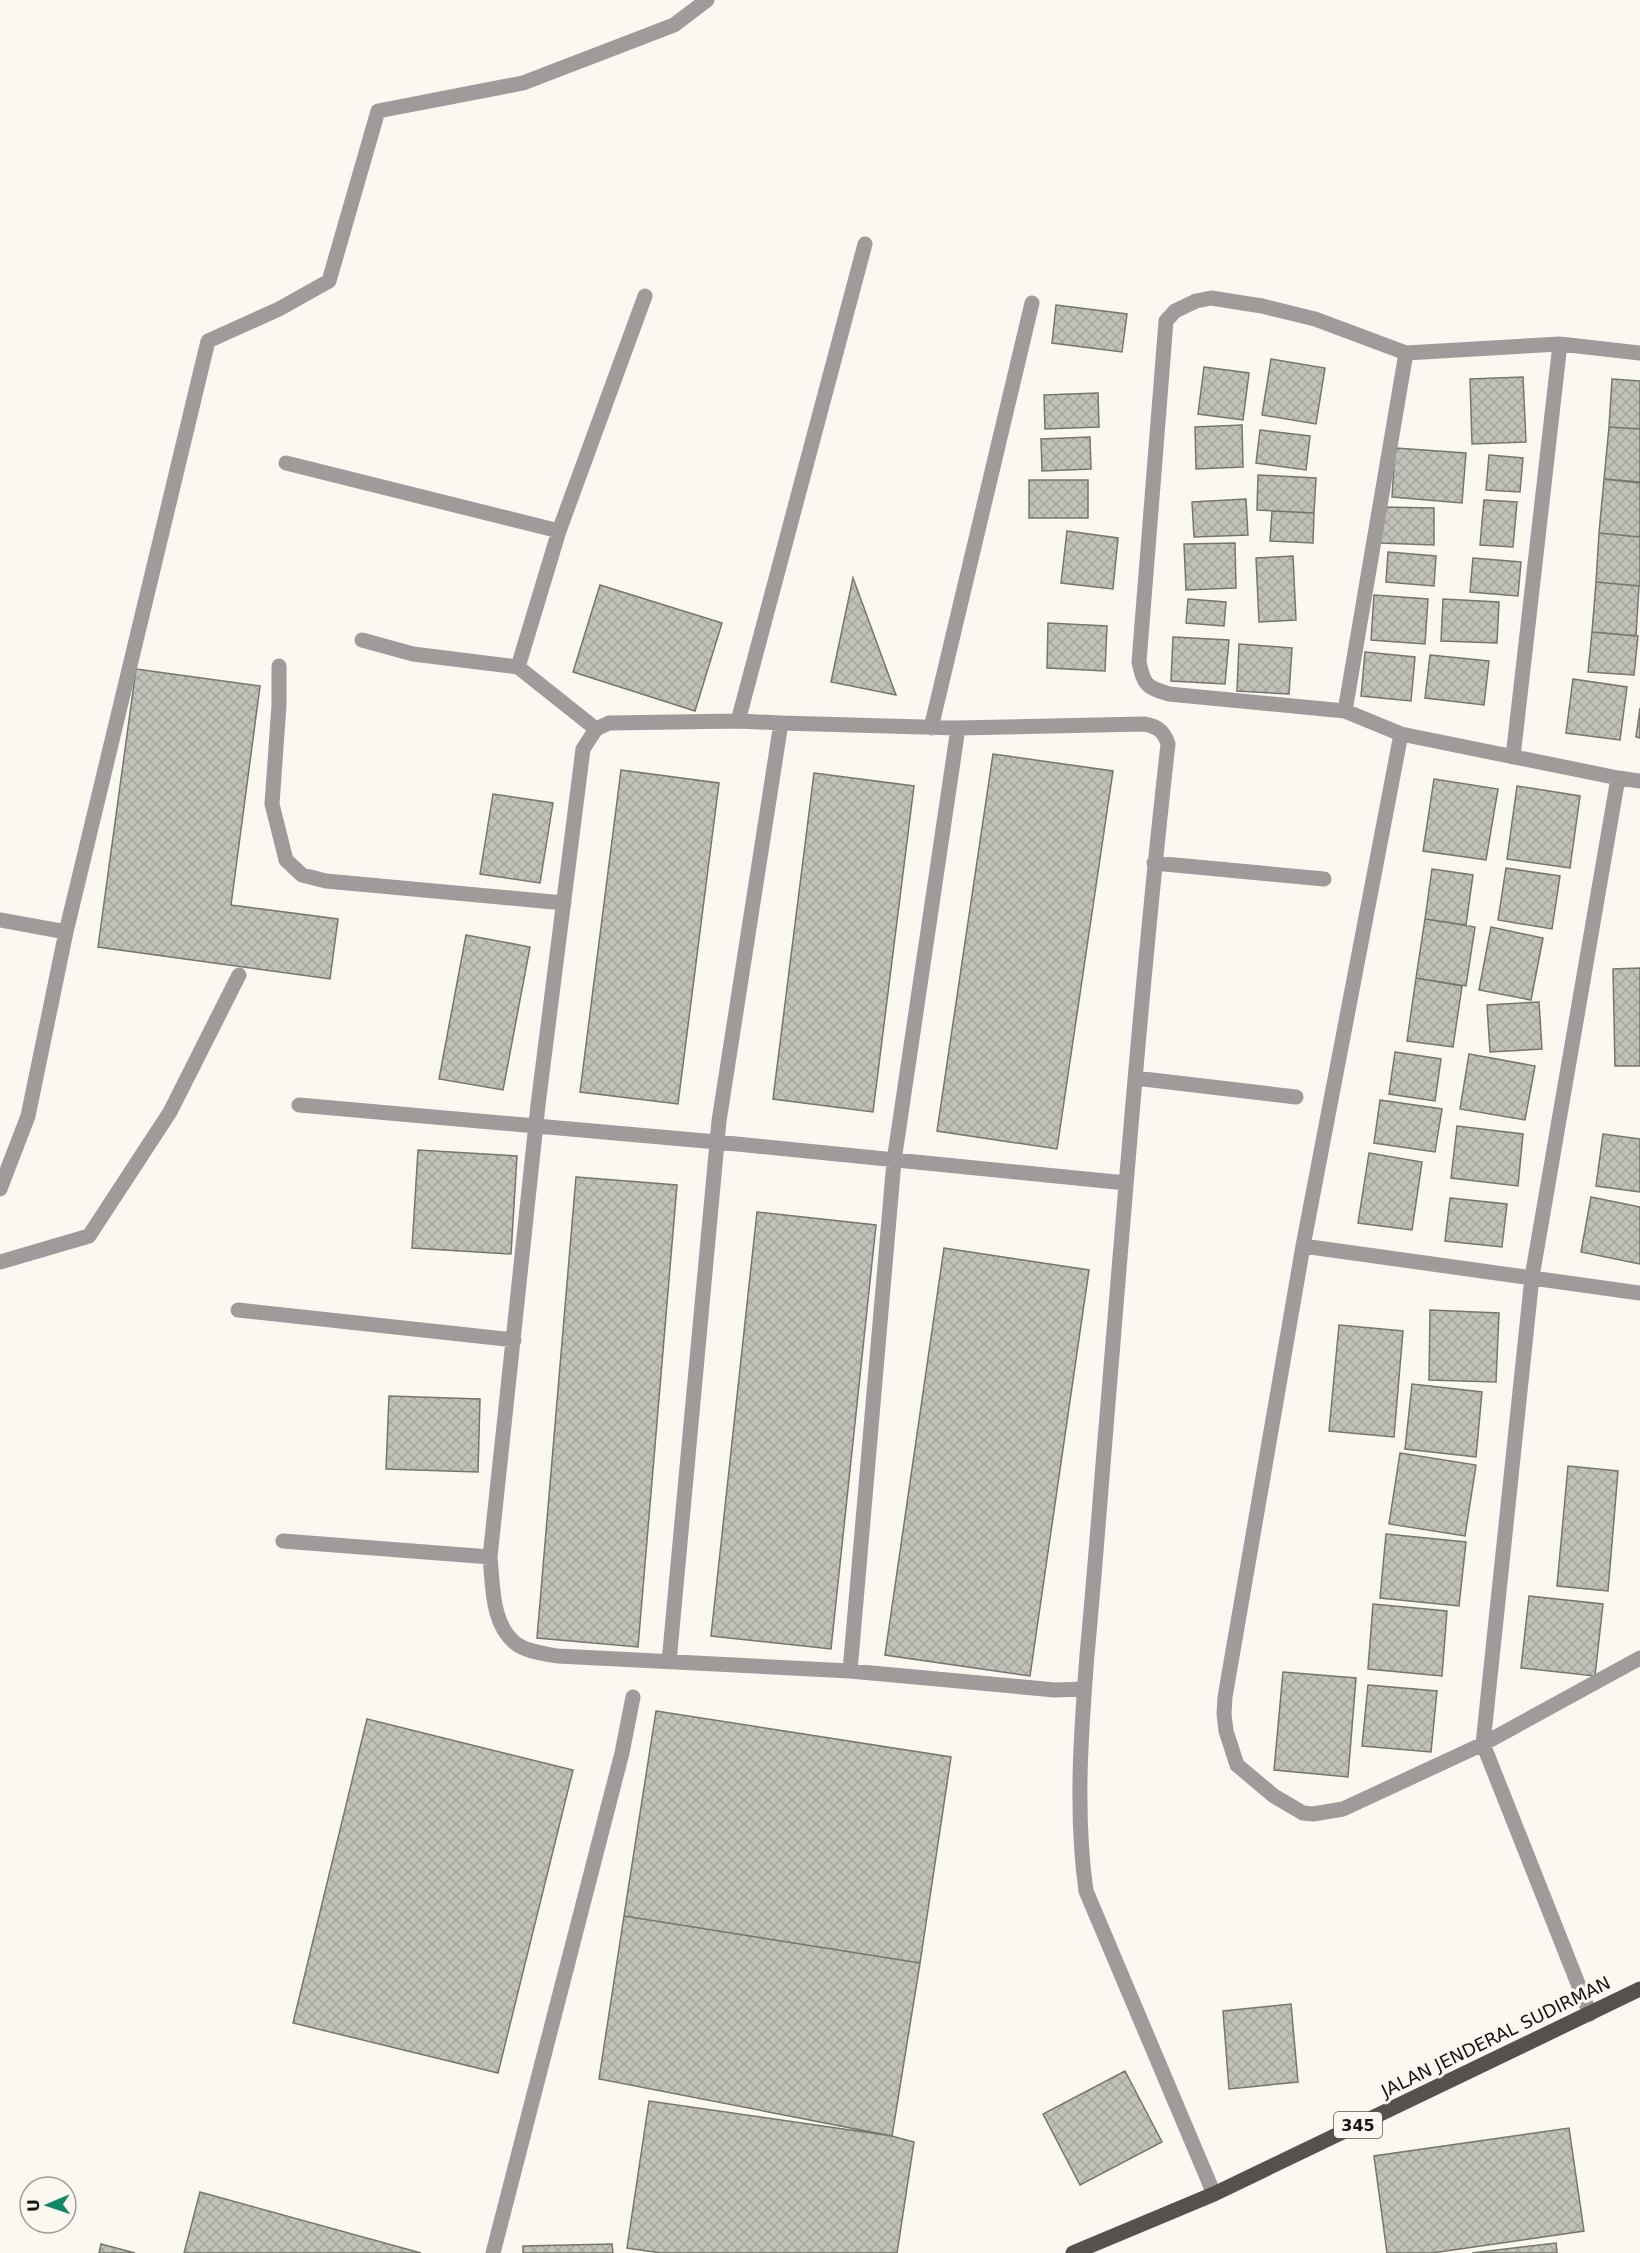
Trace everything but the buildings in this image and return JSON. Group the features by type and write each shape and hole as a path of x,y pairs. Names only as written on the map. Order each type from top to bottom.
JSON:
{"main road":[{"name":"JALAN JENDERAL SUDIRMAN","path":"1072,2253 1214,2194 1640,1989"}],"street":[{"path":"0,1189 28,1116 66,932 208,341 279,309 329,281 378,111 523,83 674,25 707,0"},
{"path":"738,721 865,244"},
{"path":"518,667 559,531 645,296"},
{"path":"1640,353 1560,344 1406,353 1315,319 1262,306 1210,298 1196,301 1175,311 1166,321 1139,662 1144,682 1151,688 1169,694 1345,711 1401,734 1640,781"},
{"path":"931,728 1032,303"},
{"path":"1513,757 1560,344"},
{"path":"1345,711 1406,353"},
{"path":"286,463 559,531"},
{"path":"362,640 413,654 518,667 596,729"},
{"path":"279,666 279,705 272,804 286,860 292,868 302,875 326,881 564,903"},
{"path":"1084,1689 1055,1690 850,1671 558,1656 540,1653 517,1644 505,1631 498,1616 490,1557 537,1127 583,749 596,729 609,723 738,721 931,728 1144,724 1161,730 1168,744 1154,863 1084,1689 1080,1851 1086,1891 1214,2194"},
{"path":"669,1662 717,1142 781,723"},
{"path":"850,1671 894,1161 958,728"},
{"path":"1401,734 1303,1246 1225,1697 1224,1714 1230,1747 1237,1765 1274,1796 1303,1813 1313,1814 1342,1809 1483,1744 1640,1658"},
{"path":"1590,2014 1483,1744 1532,1277 1618,778"},
{"path":"1154,863 1324,879"},
{"path":"0,920 66,932"},
{"path":"0,1262 89,1236 170,1112 239,975"},
{"path":"1135,1078 1296,1097"},
{"path":"299,1105 717,1142 1126,1183"},
{"path":"1303,1246 1640,1293"},
{"path":"237,1310 514,1340"},
{"path":"283,1541 490,1557"},
{"path":"493,2253 622,1753 633,1697"}]}
